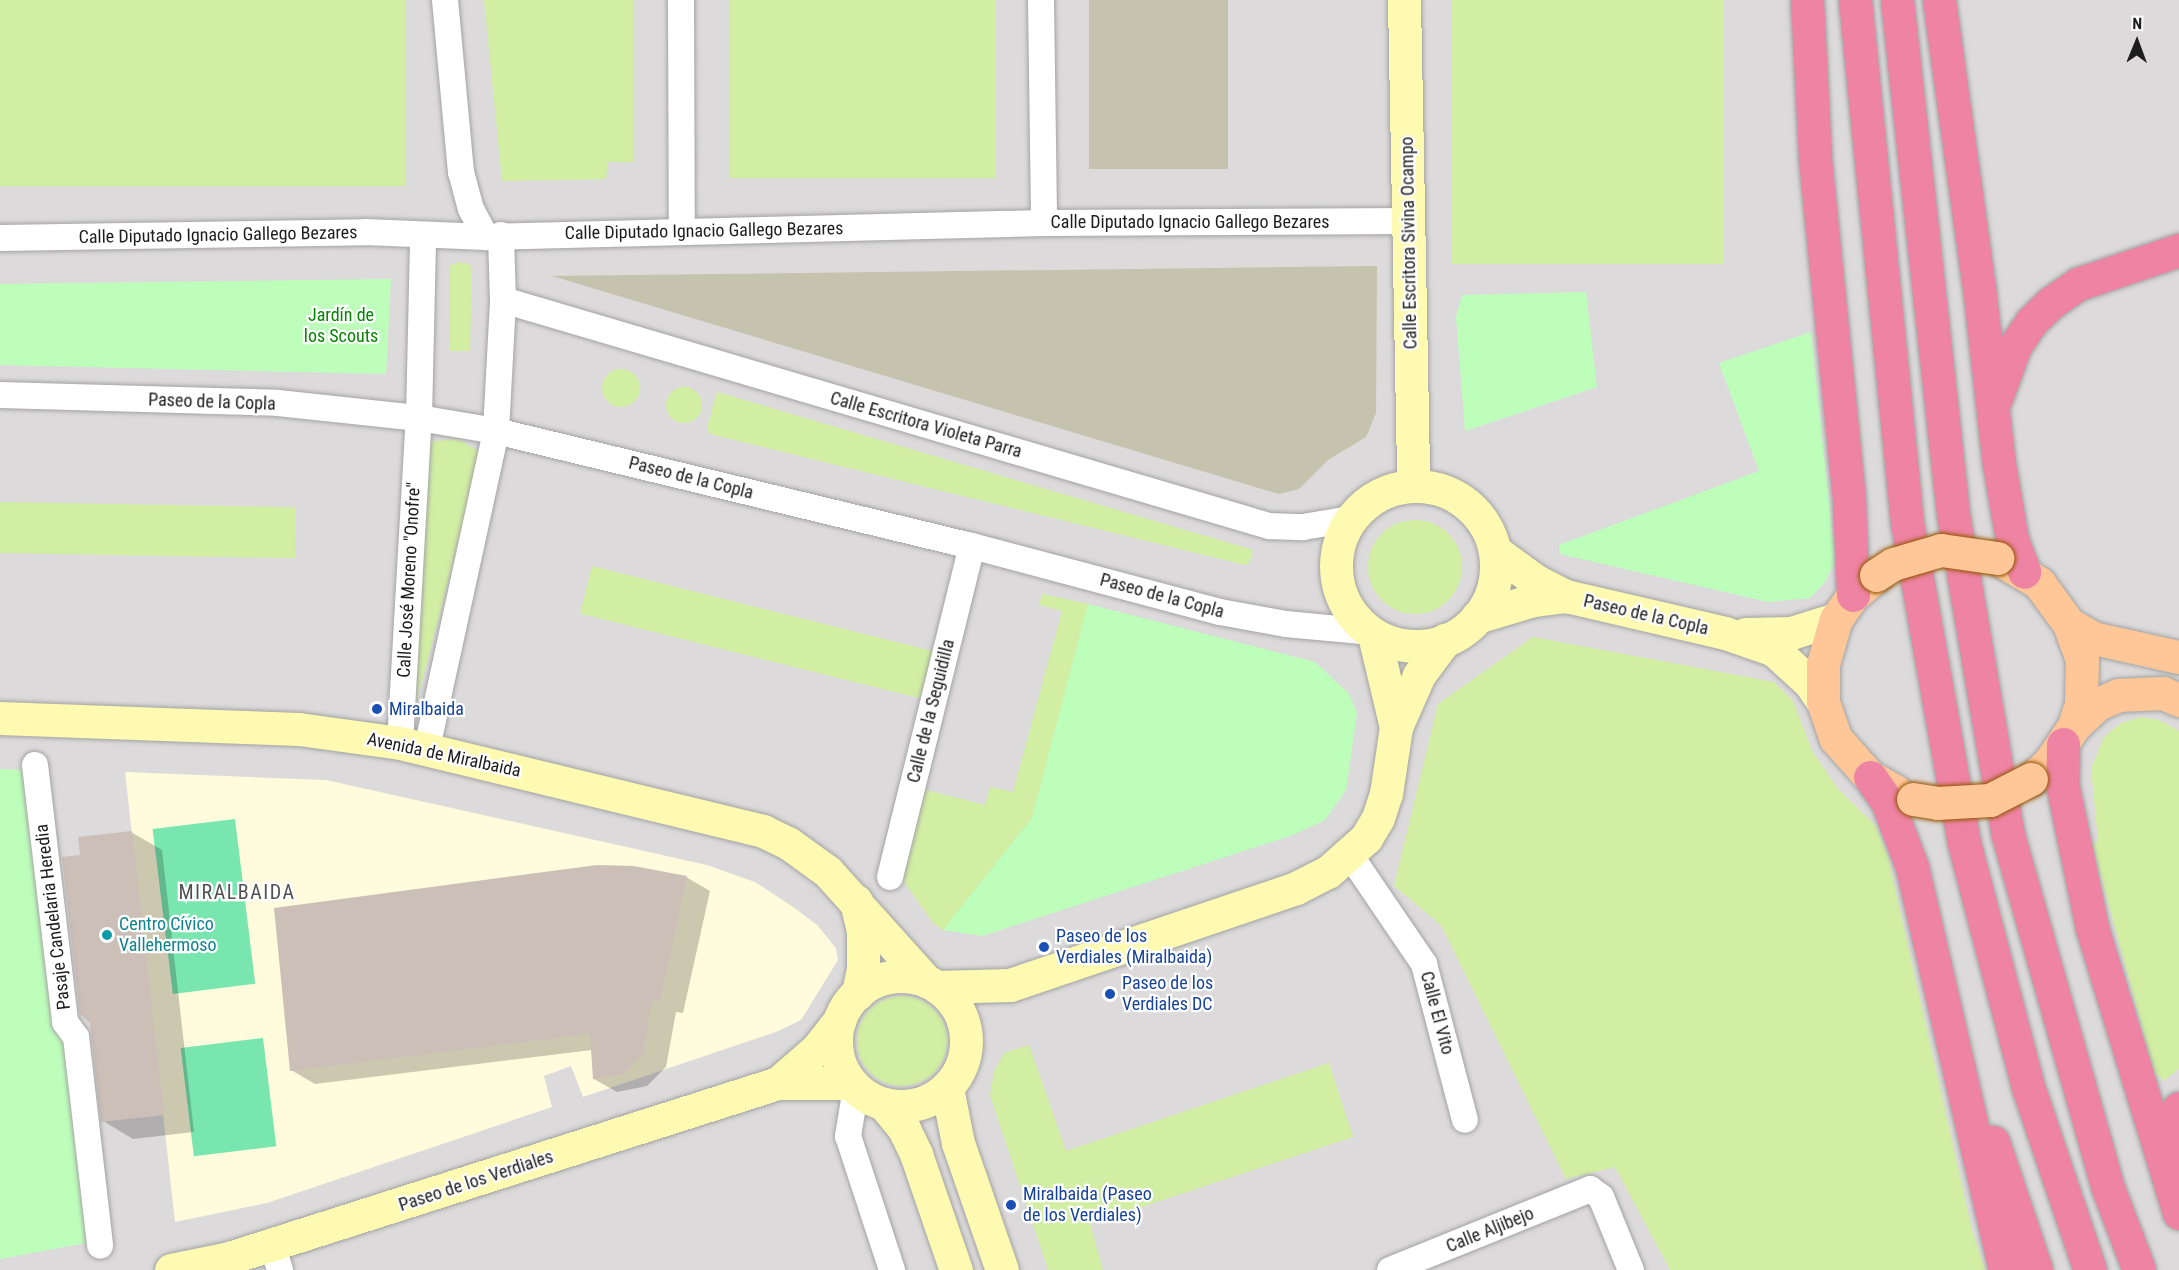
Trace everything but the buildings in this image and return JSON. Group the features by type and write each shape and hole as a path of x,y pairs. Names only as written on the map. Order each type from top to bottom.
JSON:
{"highway":[{"path":"1807,0 1815,159 1849,509 1855,596"},
{"path":"1855,0 1907,523 1964,843 2029,1090 2090,1270"},
{"path":"1897,0 1953,514 2008,835 2109,1191 2139,1270"},
{"path":"1939,0 2012,540 2010,565"},
{"path":"1994,412 2009,357 2041,311 2078,284 2179,250"},
{"path":"2068,735 2062,783 2092,928 2176,1206"},
{"path":"1870,777 1899,827 1947,1010 2005,1270"},
{"path":"1947,1010 2036,1270"},
{"path":"2176,1206 2179,1108"}],"main road":[{"path":"2068,735 2081,704 2082,670 2079,643 2069,624 2039,584 2010,565 1941,550 1893,564 1855,596 1823,664 1823,702 1836,739 1870,777 1913,799 1937,803 1990,800 2031,779 2098,704 2118,695 2163,693 2179,700"},
{"path":"2069,624 2094,638 2177,654"}],"street":[{"path":"414,745 496,431 503,300 494,236 471,209 461,172 445,0"},
{"path":"681,0 682,231"},
{"path":"1041,0 1044,223"},
{"name":"Calle Escritora Sivina Ocampo","path":"1404,0 1413,486"},
{"name":"Calle Diputado Ignacio Gallego Bezares","path":"0,238 366,232 494,236 1044,223 1408,221"},
{"name":"Calle José Moreno \"Onofre\"","path":"414,745 423,235"},
{"name":"Calle Escritora Violeta Parra","path":"503,300 1269,526 1303,527 1351,519"},
{"name":"Paseo de la Copla","path":"0,395 278,404 419,418 496,431 972,546 1220,612 1286,624 1372,633"},
{"path":"858,993 890,977 931,984 1010,985 1296,888 1350,855 1378,818 1386,794 1396,727 1419,675 1445,640 1477,617 1493,586 1495,551 1488,529 1474,511 1456,497 1435,488 1413,486 1389,491 1368,502 1351,519 1338,548 1337,580 1349,609 1372,633 1409,646 1445,640"},
{"name":"Calle de la Seguidilla","path":"890,877 972,546"},
{"name":"Paseo de la Copla","path":"1495,551 1536,582 1566,596 1725,633 1774,650 1810,683 1823,702"},
{"name":"Paseo de la Copla","path":"1477,617 1533,600 1566,596"},
{"name":"Paseo de la Copla","path":"1725,633 1791,633 1855,596"},
{"path":"1372,633 1396,727"},
{"name":"Avenida de Miralbaida","path":"0,718 299,729 414,745 763,831 812,858 856,901 931,984"},
{"name":"Pasaje Candelaria Heredia","path":"35,765 65,1022 76,1037 100,1246"},
{"name":"Calle El Vito","path":"1350,855 1424,964 1465,1120"},
{"path":"856,901 863,932 863,969 858,993 840,1020 836,1041 840,1063 853,1085 885,1104 904,1129 916,1154 956,1270"},
{"path":"885,1104 906,1106 928,1100 947,1088 962,1062 966,1031 951,999 931,984"},
{"path":"966,1031 1010,985"},
{"name":"Paseo de los Verdiales","path":"778,1083 817,1049 840,1020"},
{"name":"Paseo de los Verdiales","path":"171,1270 276,1257 778,1083 853,1085"},
{"path":"853,1085 848,1136 892,1270"},
{"path":"947,1088 958,1143 1002,1270"},
{"name":"Calle Aljibejo","path":"1394,1270 1590,1189 1601,1197 1631,1270"}],"shaded area":[{"path":"0,0 2179,0 2179,1270 0,1270"},
{"path":"1089,0 1228,0 1228,169 1089,169"},
{"path":"1377,266 1376,413 1366,437 1328,460 1299,489 1279,494 552,276"},
{"path":"125,772 326,780 707,865 755,882 796,909 817,925 836,948 838,960 801,1020 776,1032 583,1097 571,1066 544,1076 552,1107 267,1203 175,1222"}],"green space":[{"path":"0,0 405,0 405,186 0,186"},
{"path":"484,0 633,0 634,162 608,162 606,179 502,181"},
{"path":"730,0 995,0 995,178 730,178"},
{"path":"1452,0 1724,0 1724,264 1452,264"},
{"path":"458,262 469,264 472,270 470,351 449,351 450,266"},
{"name":"Jardín de los Scouts","path":"391,279 386,374 0,365 0,284"},
{"path":"1586,292 1597,387 1465,431 1456,317 1462,295"},
{"path":"1811,332 1835,560 1825,582 1810,598 1768,602 1560,554 1559,545 1759,471 1719,363"},
{"path":"621,369 635,374 640,388 635,402 621,407 607,402 602,388 607,374"},
{"path":"684,387 697,392 702,405 697,418 684,423 671,418 666,405 671,392"},
{"path":"717,392 1253,550 1249,563 1245,565 710,434 707,428"},
{"path":"457,439 482,453 416,704 427,442"},
{"path":"0,502 296,507 295,558 0,553"},
{"path":"1406,520 1424,520 1449,533 1459,549 1462,567 1459,585 1449,601 1424,614 1406,614 1381,601 1368,576 1368,558 1381,533"},
{"path":"592,566 936,652 925,699 580,614"},
{"path":"1042,594 1088,604 1032,818 943,930 933,923 898,873 918,788 985,805 990,787 1013,792 1062,611 1039,605"},
{"path":"1088,604 1315,662 1349,694 1357,713 1346,790 1325,820 1293,835 982,936 943,930 1032,818"},
{"path":"1533,637 1774,682 1793,701 1812,751 1838,789 1876,826 1888,857 1972,1230 1985,1270 1670,1270 1615,1167 1566,1179 1441,925 1394,886 1438,704"},
{"path":"2141,717 2159,720 2179,731 2179,1069 2163,1081 2154,1072 2092,843 2098,841 2091,768 2104,737 2121,723"},
{"path":"0,769 27,770 67,1037 91,1242 0,1259"},
{"path":"235,819 255,984 173,994 153,829"},
{"path":"902,996 927,1004 939,1016 947,1041 939,1066 927,1078 902,1086 877,1078 865,1066 857,1041 865,1016 877,1004"},
{"path":"263,1038 276,1146 194,1156 181,1048"},
{"path":"1029,1045 1066,1151 1329,1063 1353,1137 1090,1224 1103,1270 1048,1270 990,1095 994,1072 1004,1053"}],"place":[{"name":"Miralbaida","path":"377,709"},
{"name":"Centro Cívico Vallehermoso","path":"107,935"},
{"name":"Paseo de los Verdiales (Miralbaida)","path":"1044,947"},
{"name":"Paseo de los Verdiales DC","path":"1110,994"},
{"name":"Miralbaida (Paseo de los Verdiales)","path":"1011,1205"}],"district":[{"name":"MIRALBAIDA","path":"237,892"}]}
